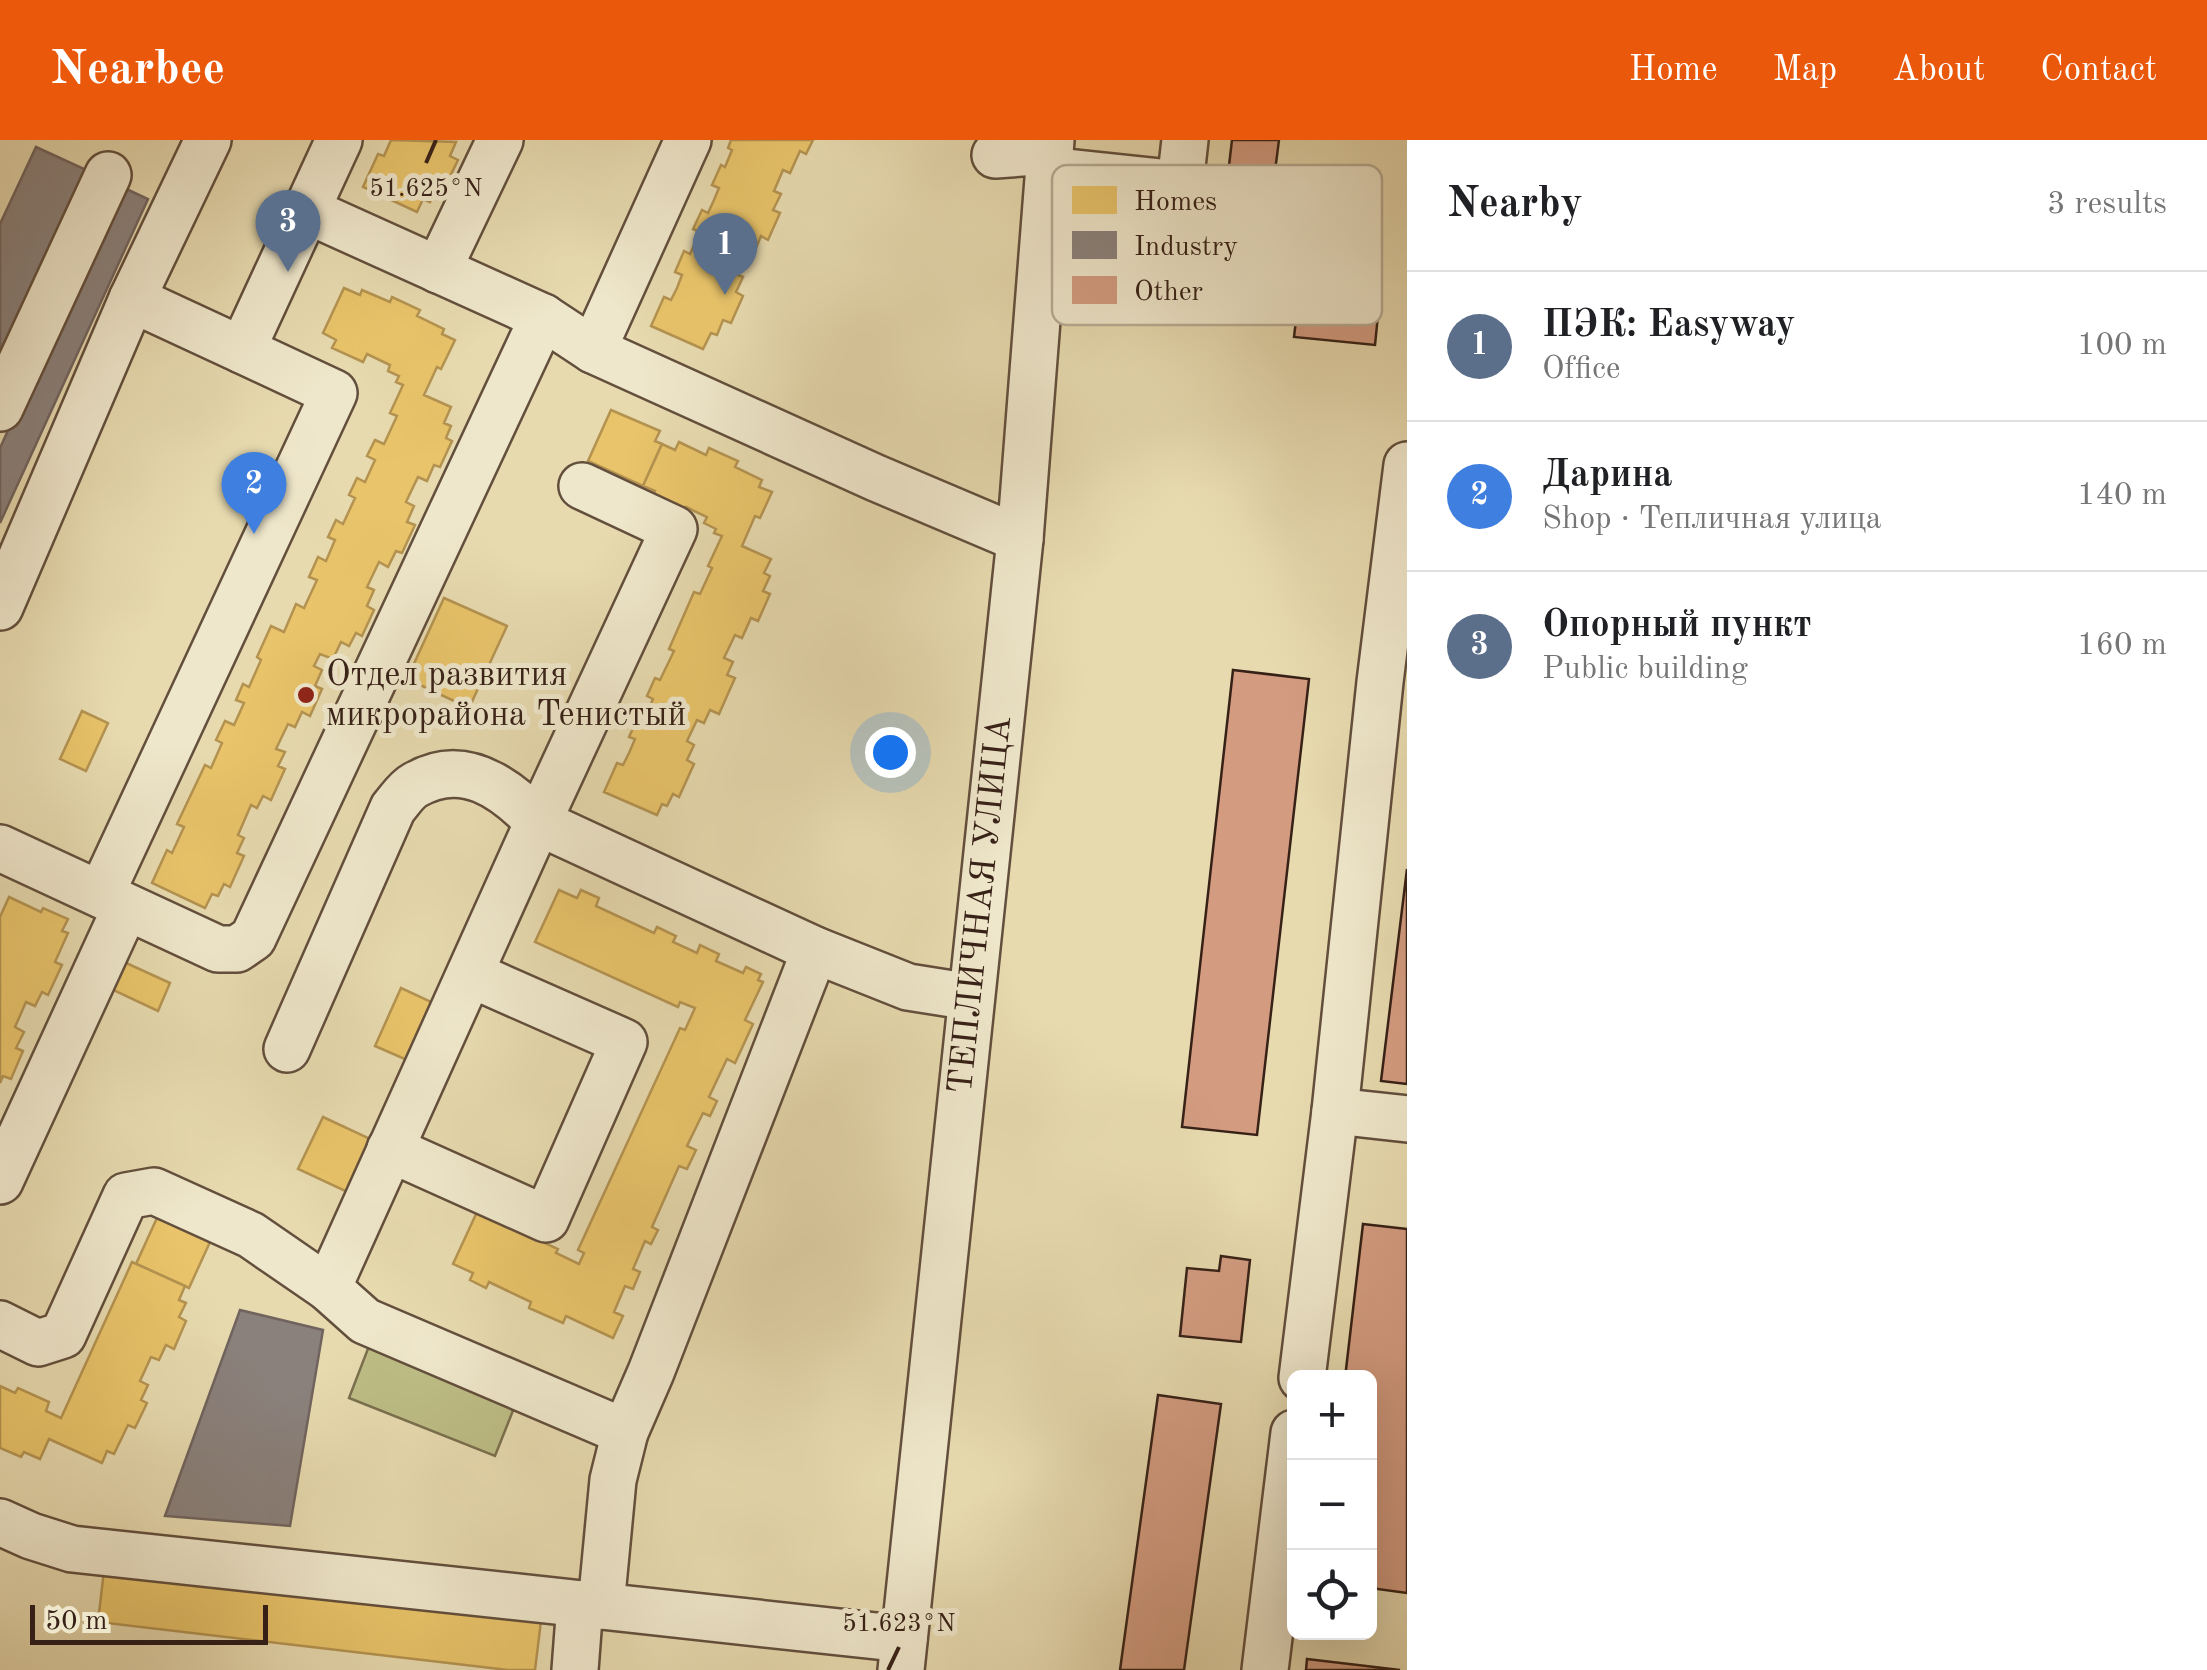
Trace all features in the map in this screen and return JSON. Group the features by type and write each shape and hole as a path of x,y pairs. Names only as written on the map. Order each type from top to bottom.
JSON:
{"street":[{"path":"0,607 132,298 208,140"},
{"path":"242,350 339,140"},
{"path":"438,270 500,140"},
{"path":"593,350 688,140"},
{"path":"1182,165 1185,140"},
{"path":"995,155 1050,154 1098,165"},
{"name":"ТЕПЛИЧНАЯ УЛИЦА","path":"903,1654 1020,539 1050,154"},
{"path":"0,408 108,175"},
{"path":"306,210 543,316 593,350 1020,539"},
{"path":"0,1180 114,900 334,393 132,298"},
{"path":"0,848 218,949 237,949 254,938 543,316"},
{"path":"1303,1370 1394,683 1407,465"},
{"path":"328,1288 674,529 582,486"},
{"path":"287,1049 393,808 411,787 456,773 492,784 518,800 538,822 815,950 908,987 970,997"},
{"path":"575,1670 625,1432 815,950"},
{"path":"390,1150 546,1218 624,1042 470,974"},
{"path":"1335,1111 1407,1119"},
{"path":"0,1324 38,1343 63,1336 126,1196 154,1192 251,1236 328,1288 364,1320 625,1432"},
{"path":"1264,1670 1291,1460"},
{"path":"0,1522 72,1549 591,1605 903,1654"}],"green space":[{"path":"369,1346 516,1403 495,1456 349,1398"}],"building: Homes":[{"path":"391,140 456,142 450,156 458,160 443,191 437,187 430,202 423,199 417,212 363,187 378,154 384,156"},
{"path":"731,140 813,140 806,154 800,151 790,173 783,170 774,191 781,194 773,210 780,213 768,240 761,236 753,255 746,252 736,274 743,277 736,292 743,296 731,323 723,320 717,335 711,333 703,349 651,326 664,297 671,300 677,288 682,275 675,272 684,251 690,254 700,232 693,229 702,210 708,213 714,200 719,188 712,185 721,165 725,167 732,150 728,148"},
{"path":"344,288 360,295 362,290 390,302 392,297 420,310 417,316 444,329 442,334 455,340 424,395 451,407 444,423 451,426 446,438 452,441 440,467 434,465 427,481 418,477 406,502 414,506 407,522 415,525 402,553 396,551 388,567 379,562 367,587 374,590 367,606 374,610 362,636 356,633 349,646 341,642 333,659 320,654 314,666 322,670 315,686 322,689 310,716 302,712 295,727 288,724 276,749 285,752 278,766 285,769 271,800 263,796 257,808 251,805 238,835 244,838 237,853 244,856 230,887 224,884 218,896 212,894 205,908 152,883 167,850 172,853 184,827 177,824 205,765 211,768 222,743 216,740 225,721 234,725 244,703 236,700 243,684 249,687 271,626 284,632 296,604 304,608 317,580 309,577 318,557 326,561 335,540 328,537 336,520 343,524 355,498 349,495 357,478 365,482 375,460 367,456 375,440 384,444 397,416 390,413 403,385 396,382 399,376 388,371 390,365 367,354 363,362 332,348 336,340 323,333"},
{"path":"611,410 660,431 655,441 662,444 643,486 588,461"},
{"path":"679,442 706,455 709,448 738,461 735,467 762,480 759,487 772,492 760,518 755,516 742,546 771,559 764,573 770,576 763,591 770,594 758,621 751,618 742,638 735,635 724,658 733,662 727,675 735,678 719,714 710,710 704,723 697,720 687,741 694,745 687,760 694,764 679,797 673,794 657,815 604,792 617,763 623,765 629,753 635,739 629,737 638,717 644,720 653,699 647,696 674,651 669,649 694,592 700,594 722,536 704,523 707,517 686,507 683,514 651,499 655,491 643,486 662,444 675,450"},
{"path":"444,598 507,626 469,708 407,679"},
{"path":"82,711 108,723 86,771 60,759"},
{"path":"559,890 577,898 581,890 599,898 596,906 654,933 657,927 676,936 673,942 697,953 700,945 719,954 716,961 743,973 746,967 761,974 758,980 763,982 745,1020 753,1024 735,1063 727,1059 709,1097 717,1101 710,1116 703,1113 687,1146 696,1150 687,1169 679,1166 652,1227 658,1230 651,1244 645,1241 633,1269 640,1272 633,1289 625,1286 614,1312 623,1316 613,1338 566,1316 563,1323 529,1308 531,1302 489,1282 486,1288 470,1280 473,1273 453,1264 477,1212 558,1249 556,1253 579,1264 584,1253 578,1250 680,1028 685,1030 695,1008 680,1002 678,1007 535,942"},
{"path":"9,897 68,919 62,931 68,933 55,962 62,965 48,995 42,992 35,1006 26,1002 15,1027 24,1032 16,1048 23,1051 11,1079 3,1076 0,1083 0,917"},
{"path":"124,962 170,983 158,1011 111,989"},
{"path":"401,988 440,1006 414,1063 375,1046"},
{"path":"323,1117 379,1143 354,1195 298,1169"},
{"path":"162,1207 215,1231 189,1288 136,1264"},
{"path":"132,1262 185,1286 179,1300 186,1303 179,1317 186,1321 174,1349 166,1345 159,1360 151,1357 140,1381 148,1385 141,1400 147,1403 135,1428 128,1425 114,1454 107,1451 102,1463 49,1439 40,1459 24,1452 21,1457 0,1448 0,1386 15,1393 18,1388 49,1402 46,1411 61,1418"},
{"path":"105,1562 542,1613 535,1670 98,1622"}],"building: Industry":[{"path":"36,147 93,173 0,372 0,224"},
{"path":"120,186 148,199 0,523 0,448"},
{"path":"240,1310 323,1330 290,1526 165,1516"}],"building: Other":[{"path":"1232,140 1279,140 1276,165 1229,165"},
{"path":"1295,325 1377,325 1375,345 1294,337"},
{"path":"1233,670 1309,679 1257,1135 1182,1127"},
{"path":"1407,869 1407,1084 1381,1081"},
{"path":"1363,1224 1407,1229 1407,1593 1377,1589 1377,1370 1346,1370"},
{"path":"1221,1256 1250,1260 1241,1342 1180,1336 1187,1268 1219,1271"},
{"path":"1158,1395 1221,1404 1184,1670 1120,1670"},
{"path":"1307,1659 1400,1670 1306,1670"}],"place":[{"name":"Опорный пункт","path":"288,272"},
{"name":"ПЭК: Easyway","path":"725,295"},
{"name":"Дарина","path":"254,534"},
{"name":"Отдел развития микрорайона Тенистый","path":"306,695"}]}
